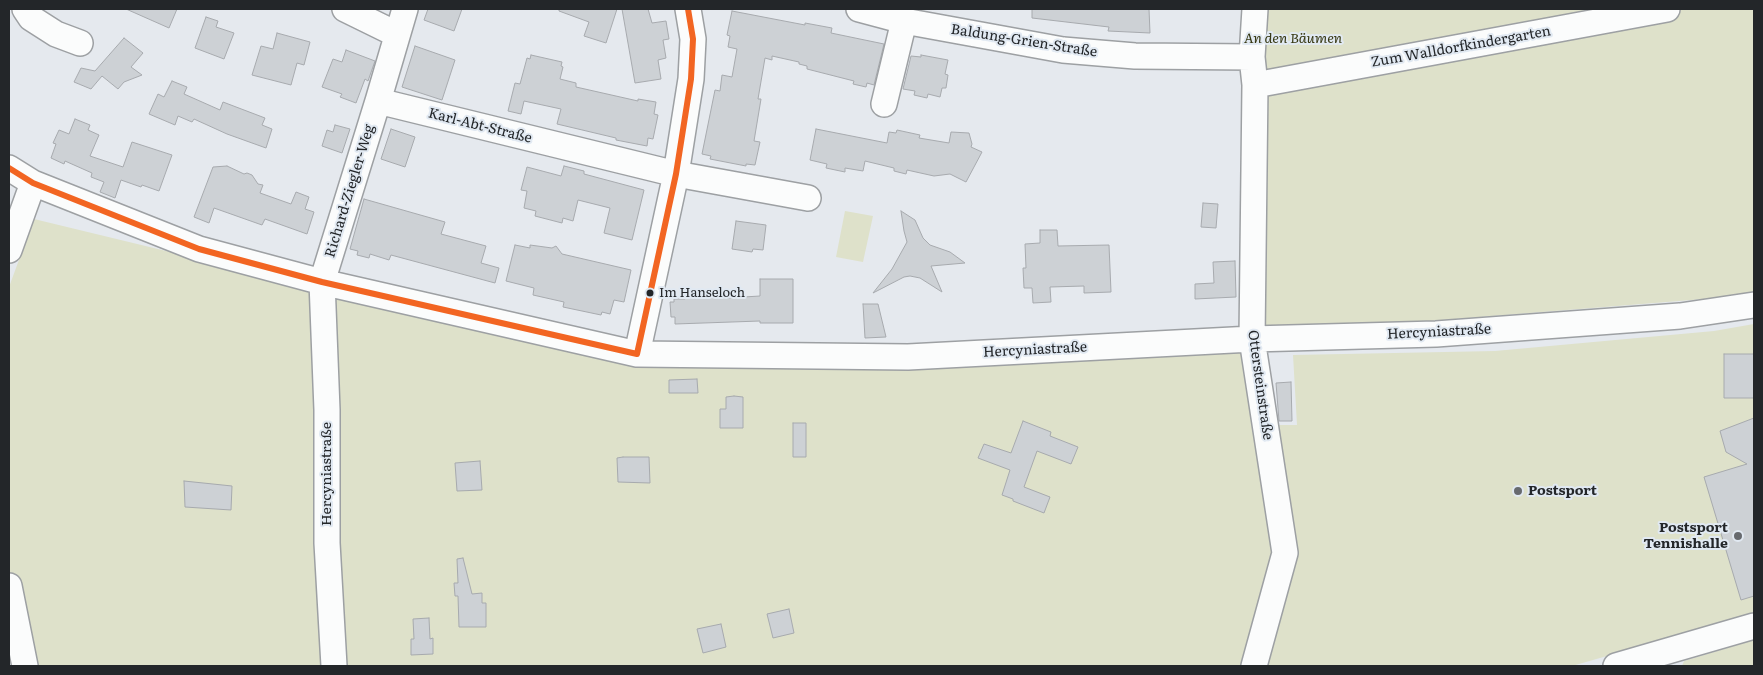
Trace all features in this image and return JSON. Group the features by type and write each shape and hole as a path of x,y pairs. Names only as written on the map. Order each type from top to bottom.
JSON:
{"street":[{"path":"25,9 31,18 56,34 80,43"},
{"path":"345,9 396,34"},
{"path":"378,101 396,34 405,9"},
{"path":"636,354 676,174 691,79 693,39 688,9"},
{"name":"Baldung-Grien-Straße","path":"859,9 904,21 1063,50 1135,56 1252,57"},
{"name":"Ottersteinstraße","path":"1254,666 1285,553 1252,339 1255,85 1252,57 1255,9"},
{"name":"Zum Walldorfkindergarten","path":"1255,85 1667,9"},
{"path":"884,104 904,21"},
{"name":"Karl-Abt-Straße","path":"378,101 676,174 808,198"},
{"name":"Richard-Ziegler-Weg","path":"322,282 378,101"},
{"name":"Hercyniastraße","path":"9,168 33,183 199,249 322,282 636,354 908,357 1252,339 1436,334 1680,316 1754,305"},
{"path":"9,250 33,183"},
{"name":"Hercyniastraße","path":"322,282 327,410 327,543 334,666"},
{"path":"9,586 25,666"},
{"path":"1616,666 1754,626"}],"green space":[{"name":"An den Bäumen","path":"1263,9 1647,9 1259,76"},
{"path":"1686,9 1754,9 1754,295 1256,335 1261,86"},
{"path":"845,211 873,216 863,262 836,257"},
{"path":"34,219 653,367 1241,351 1277,564 1246,666 26,666 9,574 9,287"},
{"name":"Postsport","path":"1754,324 1754,614 1572,666 1262,666 1292,556 1272,425 1297,425 1293,355 1495,351 1714,331"},
{"path":"1754,640 1754,666 1682,666 1684,661"}],"building":[{"path":"126,9 177,9 169,28"},
{"path":"428,9 462,9 454,31 424,20"},
{"path":"559,9 617,9 606,43 584,36 589,22 559,11"},
{"path":"622,9 648,9 652,23 666,21 669,39 663,40 666,58 658,60 661,79 635,83"},
{"path":"1032,9 1149,9 1150,33 1108,31 1109,27 1032,18"},
{"path":"732,11 805,25 805,23 832,28 831,33 884,44 874,85 867,83 866,87 853,84 854,81 807,69 807,66 799,64 799,62 772,56 772,60 765,58 758,99 761,99 754,141 760,142 755,165 746,164 746,166 710,159 711,156 702,154 715,90 720,91 722,75 732,77 737,49 728,47 730,36 727,35"},
{"path":"206,17 218,21 216,27 234,33 224,59 195,48"},
{"path":"277,33 310,42 304,65 297,63 291,85 252,75 261,46 273,49"},
{"path":"124,38 143,53 131,67 142,75 124,82 118,89 102,76 91,89 74,82 81,68 95,71"},
{"path":"415,46 455,60 442,100 402,87"},
{"path":"346,50 375,61 368,81 365,79 356,103 340,97 342,94 322,87 333,59 342,62"},
{"path":"531,55 562,62 561,66 563,67 560,79 576,83 576,87 638,101 638,99 656,102 654,114 658,115 653,139 648,138 647,146 616,140 616,138 557,124 561,109 524,101 521,114 508,111 515,83 520,84 527,58 530,59"},
{"path":"921,55 948,60 945,74 948,75 946,88 942,88 940,97 928,94 927,98 914,95 915,91 903,89 911,56 921,57"},
{"path":"172,81 187,87 184,94 220,110 223,102 265,118 262,125 272,129 266,148 227,134 194,119 192,122 178,116 175,125 149,114 158,94 164,97"},
{"path":"75,119 90,125 88,130 99,135 90,156 123,167 132,142 172,155 159,191 121,180 115,198 100,192 104,182 91,177 92,173 65,161 64,164 51,158 56,144 53,143 59,130 69,134"},
{"path":"335,125 350,129 342,153 322,146 327,130 333,132"},
{"path":"391,129 415,137 405,167 381,159"},
{"path":"816,129 887,143 889,132 896,133 897,130 920,135 919,138 949,143 951,132 969,133 971,147 982,152 966,182 950,174 934,176 907,170 906,174 894,171 894,168 865,161 863,171 845,168 845,172 826,168 827,164 810,160"},
{"path":"227,166 244,174 252,175 258,184 263,185 260,193 291,204 296,192 309,197 305,209 314,212 307,234 265,219 262,225 214,208 209,223 194,217 213,167"},
{"path":"564,166 584,171 584,174 644,190 632,240 604,233 610,208 578,200 573,221 563,218 562,223 535,216 536,211 524,208 527,191 521,190 527,167 561,176"},
{"path":"364,199 445,222 441,234 486,246 481,263 499,268 495,283 391,255 389,260 370,254 369,258 357,255 358,251 350,249"},
{"path":"1203,203 1218,204 1216,228 1201,227"},
{"path":"901,211 915,220 923,238 930,245 950,252 965,263 931,266 942,292 920,278 910,276 904,277 873,293 892,269 907,242"},
{"path":"736,221 766,225 763,250 753,249 752,252 732,249"},
{"path":"1040,230 1057,230 1058,246 1109,245 1111,292 1084,293 1084,286 1050,287 1051,302 1033,303 1032,288 1024,288 1023,268 1026,268 1025,244 1040,243"},
{"path":"515,245 530,248 530,245 552,248 556,246 562,254 631,270 624,302 614,300 610,314 602,312 601,315 563,307 564,302 533,295 534,288 506,281"},
{"path":"1235,261 1236,297 1195,299 1195,284 1214,283 1213,262"},
{"path":"760,279 793,279 793,323 760,323 760,321 675,324 675,317 671,317 670,302 674,302 674,299 685,299 685,295 727,294 727,298 760,296"},
{"path":"863,304 878,304 886,337 865,338"},
{"path":"1724,354 1754,354 1754,398 1724,398"},
{"path":"697,379 698,393 669,393 669,380"},
{"path":"1291,382 1292,421 1279,421 1276,383"},
{"path":"726,397 743,397 743,428 720,428 720,409 726,409"},
{"name":"Postsport Tennishalle","path":"1754,418 1754,596 1741,600 1704,477 1747,464 1726,452 1720,431"},
{"path":"1023,421 1051,432 1050,436 1078,447 1071,464 1037,451 1024,487 1050,497 1044,513 1002,495 1010,470 978,458 984,444 1011,453"},
{"path":"793,423 806,423 806,457 793,457"},
{"path":"649,457 650,483 618,482 617,458"},
{"path":"480,461 482,490 457,491 455,463"},
{"path":"184,481 232,486 231,510 185,507"},
{"path":"463,558 472,594 482,593 482,603 486,603 486,627 459,627 458,596 455,596 454,583 458,583 457,559"},
{"path":"789,609 794,633 773,638 767,614"},
{"path":"429,618 430,639 433,638 433,654 411,655 411,639 414,639 413,619"},
{"path":"721,624 726,647 703,653 697,629"}],"transit line":[{"path":"637,354 676,174 691,79 693,39 688,9"},
{"path":"9,168 33,183 199,249 322,282 637,354"}],"place":[{"name":"Im Hanseloch","path":"650,293"},
{"name":"Postsport","path":"1518,491"},
{"name":"Postsport Tennishalle","path":"1738,536"}]}
